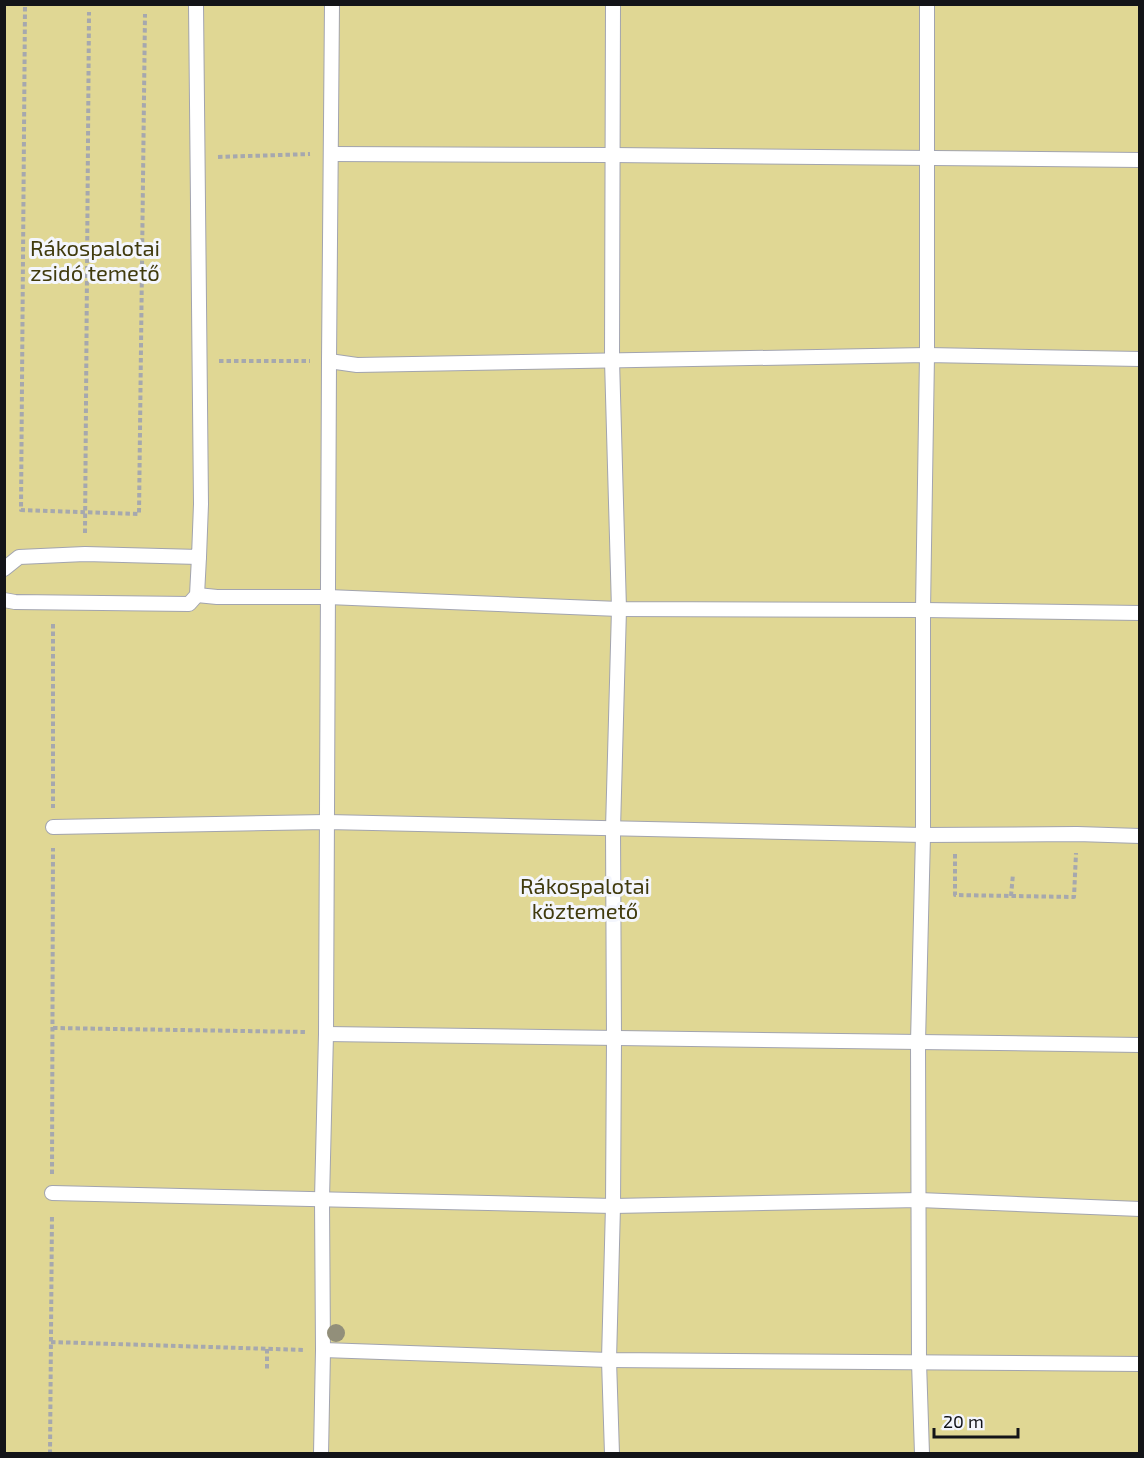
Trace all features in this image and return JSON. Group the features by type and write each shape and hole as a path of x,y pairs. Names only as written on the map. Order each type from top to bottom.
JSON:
{"lane":[{"path":"4,600 189,604 197,595 201,504 196,4"},
{"path":"321,1454 322,1199 326,1034 332,4"},
{"path":"612,1454 609,1360 613,1206 613,829 619,609 612,360 613,4"},
{"path":"922,1454 919,1362 918,1042 923,835 927,4"},
{"path":"331,154 1140,160"},
{"path":"329,361 357,365 927,355 1140,358"},
{"path":"4,569 19,557 85,554 199,556"},
{"path":"197,595 328,597 619,609 1140,613"},
{"path":"53,826 327,822 923,835 1140,836"},
{"path":"326,1034 1140,1045"},
{"path":"52,1193 613,1206 919,1200 1140,1209"},
{"path":"323,1350 609,1360 1140,1364"}],"path":[{"path":"25,8 21,510 139,514 145,14"},
{"path":"85,554 89,12"},
{"path":"215,157 331,154"},
{"path":"216,361 329,361"},
{"path":"50,1454 53,624"},
{"path":"956,835 955,895 1074,897 1077,834"},
{"path":"1011,896 1013,874"},
{"path":"53,1028 301,1031 326,1034"},
{"path":"51,1342 323,1350"},
{"path":"267,1348 267,1370"}],"green space":[{"name":"Rákospalotai köztemető","path":"5,5 1139,5 1139,1453 5,1454"}],"park label":[{"name":"Rákospalotai zsidó temető","path":"95,260"}]}
